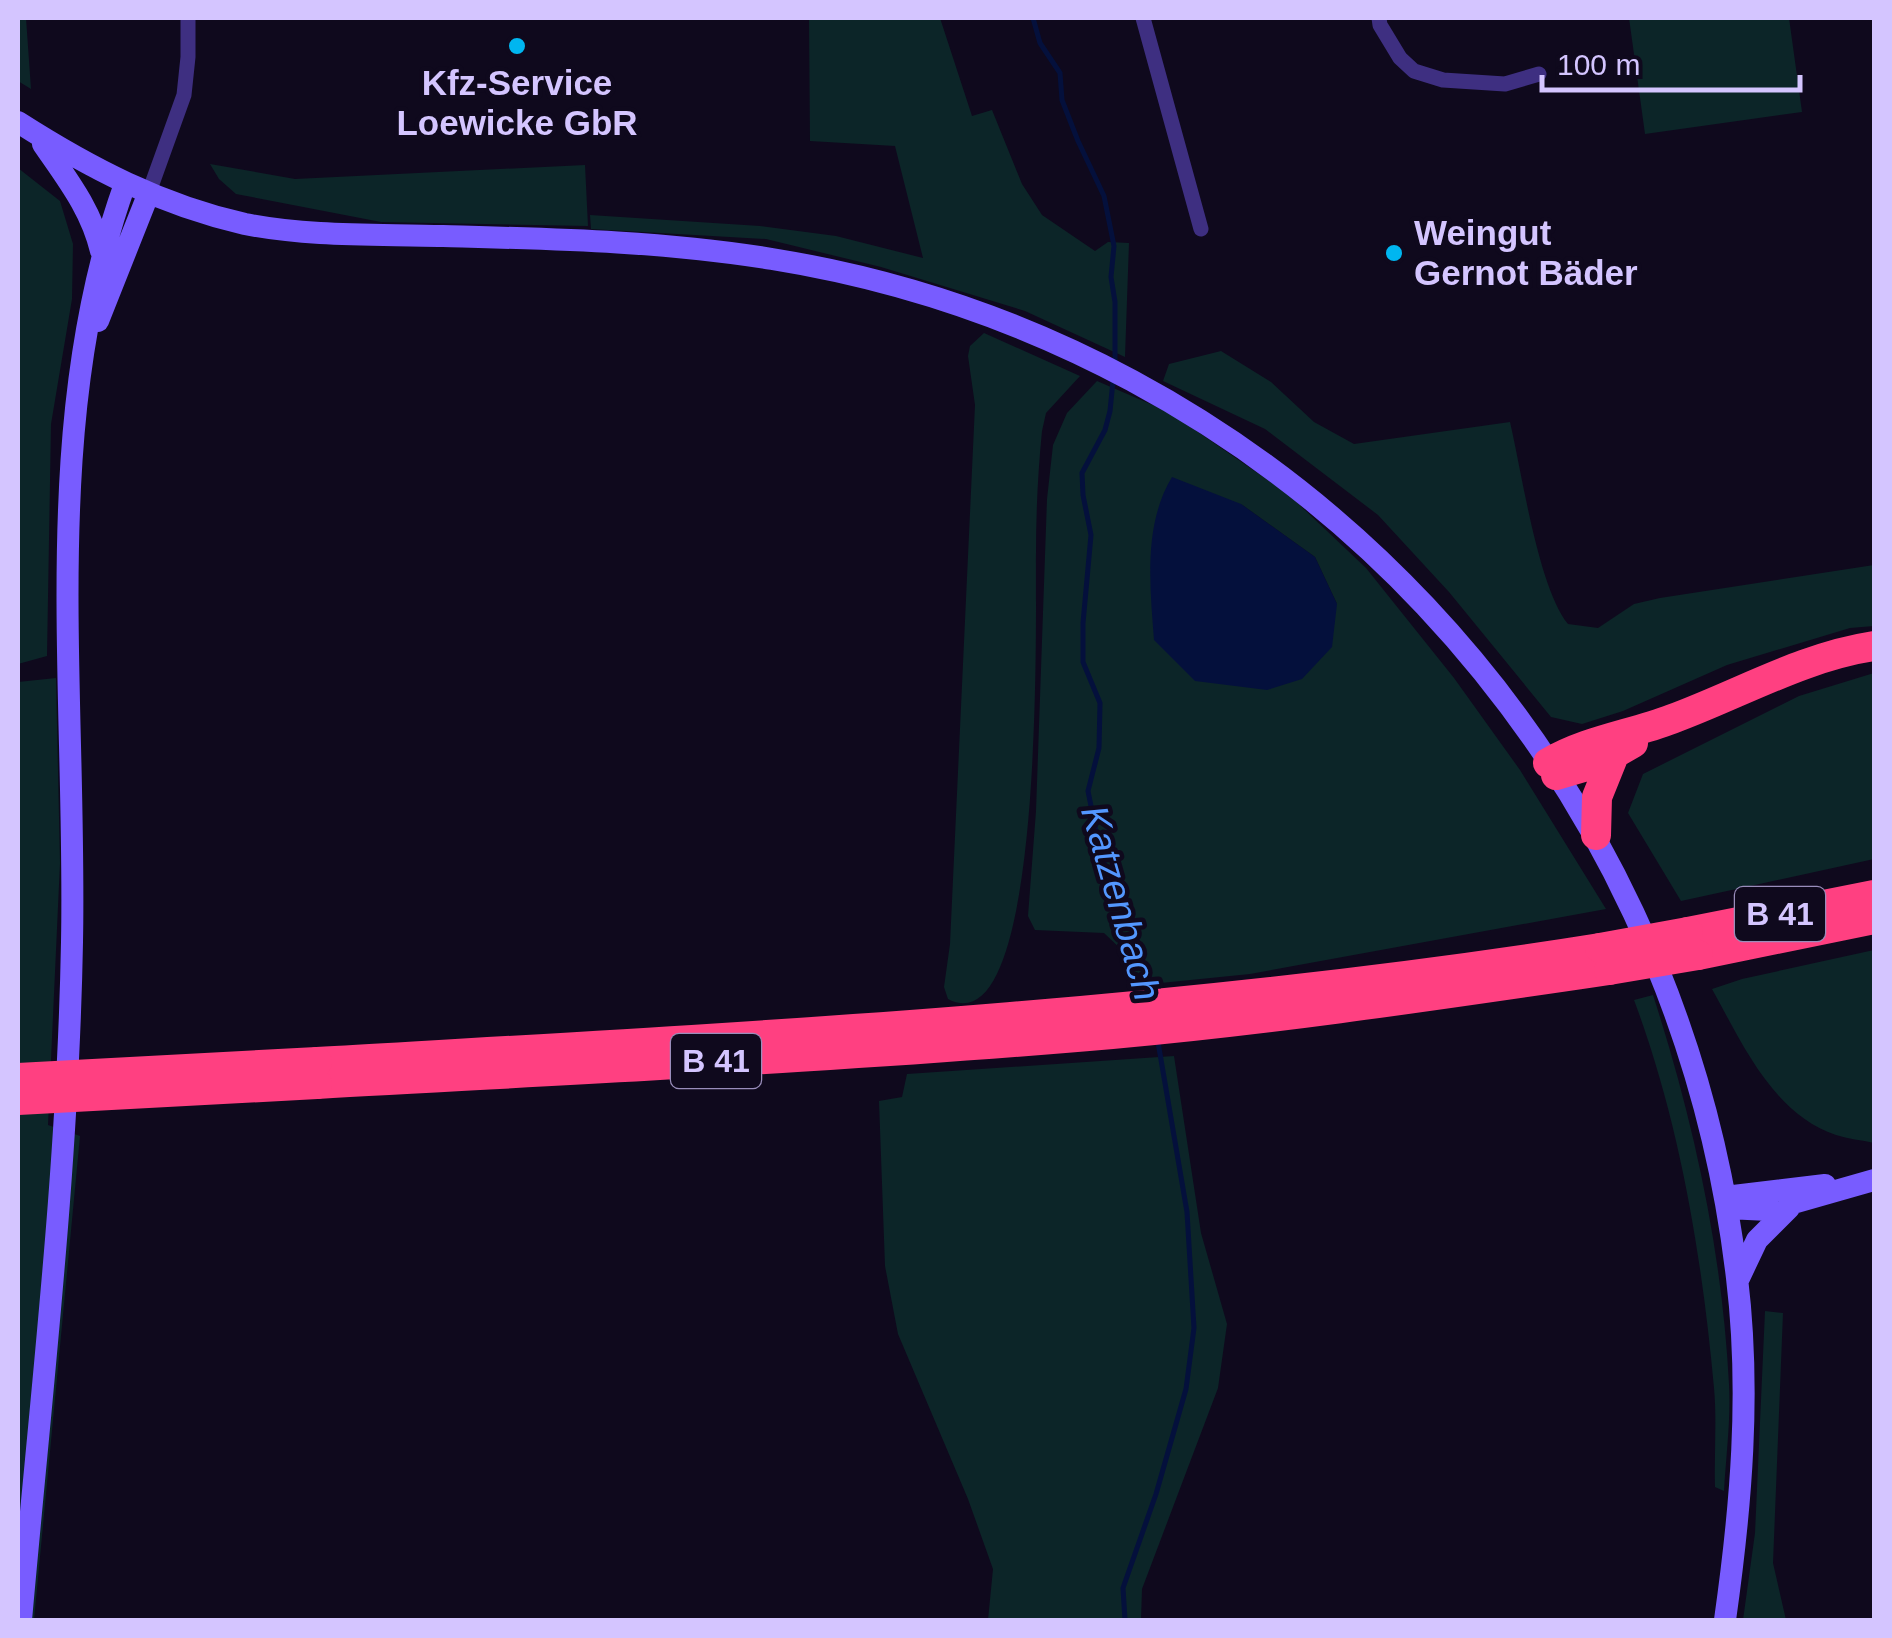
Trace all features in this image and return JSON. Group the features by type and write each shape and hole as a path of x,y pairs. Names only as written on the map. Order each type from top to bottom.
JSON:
{"highway":[{"path":"1552,769 1582,746 1670,720 1794,667 1870,648"},
{"path":"1552,769 1585,768 1614,756 1670,720"},
{"path":"1596,835 1597,797 1614,756"},
{"name":"B 41","path":"18,1078 317,1073 913,1050 1111,1022 1399,1001 1693,943 1874,901"},
{"name":"B 41","path":"18,1100 317,1073"}],"main road":[{"path":"26,127 80,161 148,195 246,224 292,232 658,244 776,259 963,307 1057,344 1182,409 1247,450 1383,560 1503,697 1596,835 1641,924 1689,1050 1709,1120 1738,1281 1744,1388 1743,1462 1725,1620"},
{"path":"26,127 85,204 101,252"},
{"path":"21,1620 61,1152 72,942 72,486 85,324 101,252 125,184"},
{"path":"80,378 148,195"},
{"path":"1726,1202 1799,1186 1865,1182"},
{"path":"1726,1202 1756,1211 1794,1204 1865,1182"},
{"path":"1738,1281 1757,1240 1794,1204"}],"street":[{"path":"148,195 184,95 188,18"},
{"path":"1144,18 1201,229"},
{"path":"1379,18 1400,58 1414,72 1444,80 1505,84 1539,74"}],"green space":[{"path":"18,18 26,18 31,89 18,81"},
{"path":"809,18 940,18 972,116 992,110 1022,184 1042,215 1095,251 1108,242 1129,243 1125,357 1025,311 881,267 766,239 591,229 590,215 760,226 836,236 923,258 895,146 810,141"},
{"path":"1629,18 1789,18 1802,112 1645,134"},
{"path":"210,164 295,179 585,165 588,226 381,222 236,194 219,179"},
{"path":"18,168 60,201 73,244 72,299 51,424 47,656 18,664"},
{"path":"984,333 1080,376 1046,413 1042,431 1036,522 1034,730 1019,894 1003,959 980,997 948,999 944,987 950,944 975,405 968,356 970,346"},
{"path":"1221,351 1271,382 1314,422 1354,444 1510,422 1540,557 1557,607 1568,624 1598,628 1634,604 1660,598 1874,565 1874,626 1850,628 1727,665 1623,711 1582,724 1551,717 1449,592 1378,515 1265,429 1163,381 1169,364"},
{"path":"1097,381 1169,412 1288,494 1366,568 1454,678 1520,770 1606,909 1250,974 1131,986 1124,952 1104,933 1035,930 1028,916 1036,811 1047,499 1053,445 1067,413","holes":["1241,504 1315,557 1337,604"]},
{"path":"1874,673 1874,859 1681,901 1628,813 1643,774 1799,696"},
{"path":"56,678 60,863 48,1125 80,1136 34,1620 18,1620 18,682"},
{"path":"1874,950 1874,1143 1836,1135 1794,1111 1762,1074 1712,989"},
{"path":"1653,995 1693,1139 1713,1236 1729,1397 1724,1491 1715,1487 1714,1388 1687,1191 1664,1094 1634,1000"},
{"path":"1174,1056 1201,1233 1227,1324 1218,1388 1142,1589 1141,1620 988,1620 993,1569 968,1499 898,1334 885,1266 879,1101 902,1097 907,1074"},
{"path":"1765,1311 1783,1313 1773,1563 1786,1620 1743,1620 1755,1533"}],"shaded area":[{"path":"1172,477 1241,504 1315,557 1337,604 1332,647 1302,679 1267,690 1195,681 1154,640 1150,577 1153,535 1156,515"}],"waterway":[{"name":"Katzenbach","path":"1033,18 1040,43 1060,73 1062,100 1104,196 1114,246 1111,277 1115,365"},
{"name":"Katzenbach","path":"1113,381 1105,430 1082,473 1091,535 1083,662 1100,703 1099,748 1088,791 1101,856 1137,939 1148,992"},
{"name":"Katzenbach","path":"1125,1620 1123,1588 1156,1494 1186,1389 1194,1328 1187,1212 1158,1042"}],"place":[{"name":"Kfz-Service Loewicke GbR","path":"517,46"},
{"name":"Weingut Gernot Bäder","path":"1394,253"}]}
